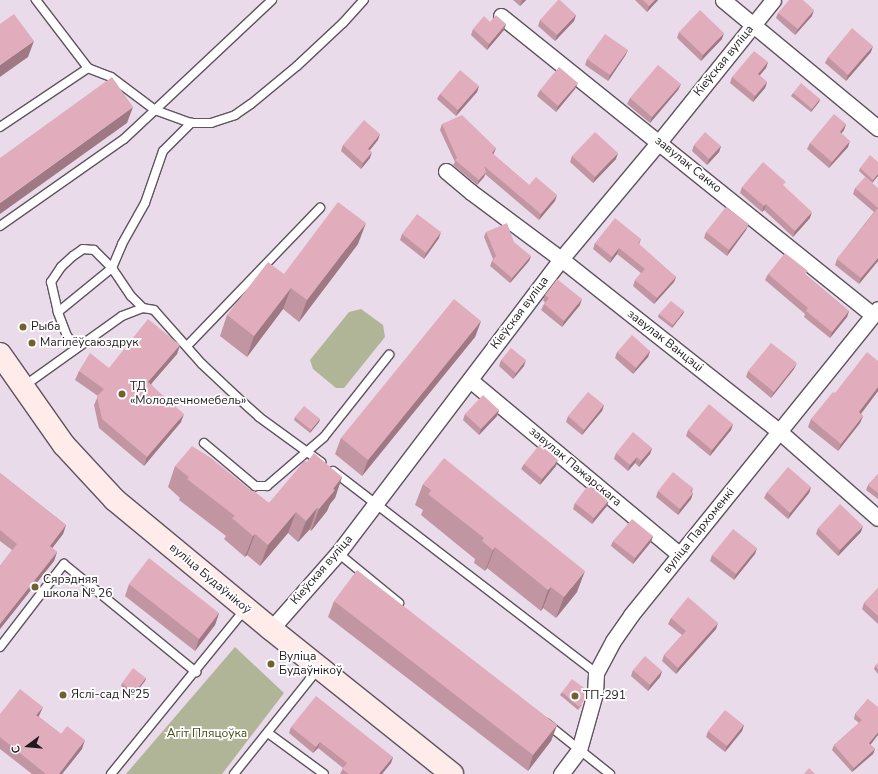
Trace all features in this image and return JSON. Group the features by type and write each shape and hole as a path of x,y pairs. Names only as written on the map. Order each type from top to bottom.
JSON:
{"main road":[{"name":"вуліца Будаўнікоў","path":"0,354 73,456 115,500 271,630 452,774"}],"street":[{"path":"723,0 878,128"},
{"name":"Кіеўская вуліца","path":"271,630 338,553 377,504 561,259 659,142 773,0"},
{"name":"завулак Сакко","path":"501,16 876,312"},
{"name":"завулак Ванцэці","path":"446,171 471,192 561,259 780,432 878,518"},
{"name":"вуліца Пархоменкі","path":"561,774 580,750 596,693 596,673 613,640 876,312"},
{"name":"завулак Пажарскага","path":"470,380 680,555"}],"lane":[{"path":"36,0 88,68 111,78 155,110 191,123 211,124 235,115 251,104 296,66 343,23 364,0"},
{"path":"0,226 124,139 272,0"},
{"path":"0,127 88,68"},
{"path":"58,312 112,268 122,244 144,202 163,151 191,123"},
{"path":"187,346 320,208"},
{"path":"76,347 67,336 58,312 51,282 61,267 72,256 83,249 94,250 112,268 131,296 143,308"},
{"path":"24,387 76,347 122,316 143,308 154,310 202,364 259,417 377,504 596,673"},
{"path":"204,443 255,486 267,486 276,480 306,451 324,437 389,355"},
{"path":"338,553 406,609"},
{"path":"0,647 64,564 196,672"},
{"path":"111,774 246,609"},
{"path":"234,774 320,668"},
{"path":"542,720 610,774"},
{"path":"268,733 324,774"}],"green space":[{"path":"361,309 383,325 385,337 344,388 336,388 313,369 310,360 349,312"},
{"name":"Агіт Пляцоўка","path":"235,647 284,693 222,774 126,774"}],"building":[{"path":"558,0 560,0 576,15 557,35 540,20"},
{"path":"643,0 655,0 649,6"},
{"path":"789,0 803,0 814,10 798,29 778,13"},
{"path":"700,10 724,33 703,55 679,32"},
{"path":"14,14 34,41 0,65 0,24"},
{"path":"496,15 506,24 489,44 473,29 484,16 490,22"},
{"path":"852,28 873,46 848,75 828,57"},
{"path":"605,34 628,50 610,75 587,59"},
{"path":"754,51 768,62 758,74 767,82 755,96 732,77"},
{"path":"658,65 681,84 652,117 630,98"},
{"path":"559,67 578,83 558,106 540,90"},
{"path":"460,70 479,86 458,110 440,94"},
{"path":"112,77 133,107 0,203 0,158"},
{"path":"801,83 820,99 812,109 793,93"},
{"path":"834,114 846,124 840,132 850,141 832,162 810,143"},
{"path":"462,115 496,148 492,153 529,185 536,177 557,195 541,214 484,166 486,172 479,180 455,160 457,158 442,124"},
{"path":"364,120 380,134 368,149 372,152 363,163 343,145"},
{"path":"595,132 618,153 595,177 572,156"},
{"path":"705,132 721,146 709,159 694,145"},
{"path":"870,155 878,162 878,174 873,180 860,168"},
{"path":"763,162 786,182 783,185 812,212 795,231 766,204 764,206 742,187"},
{"path":"865,177 878,188 878,208 855,188"},
{"path":"338,202 366,223 307,300 291,288 254,336 227,315 268,262 284,274"},
{"path":"726,207 749,224 729,250 706,232"},
{"path":"878,208 878,258 861,278 837,259"},
{"path":"417,214 441,232 426,253 402,234"},
{"path":"615,218 641,239 638,243 676,277 657,298 635,280 645,269 619,248 612,257 595,243"},
{"path":"507,223 514,242 531,256 512,278 492,261 496,256 486,232"},
{"path":"785,253 808,271 805,274 849,311 832,332 806,311 808,308 768,274"},
{"path":"557,279 582,299 564,321 544,304 549,298 545,295"},
{"path":"454,299 481,321 368,460 341,438"},
{"path":"671,301 684,311 673,325 659,314"},
{"name":"ТД «Молодечномебель»","path":"148,319 180,345 148,382 184,414 147,457 102,419 97,396 104,389 79,371 90,353 109,368"},
{"path":"632,335 650,351 636,368 617,352"},
{"path":"771,343 797,363 774,392 748,371"},
{"path":"511,348 526,360 516,373 501,360"},
{"path":"867,352 878,361 878,387 859,412 863,416 841,444 811,419 833,392 835,393"},
{"path":"588,392 604,405 584,430 568,416"},
{"path":"483,395 499,410 481,429 465,414"},
{"path":"709,404 733,424 712,450 688,430"},
{"path":"304,406 320,419 311,430 295,417"},
{"path":"633,432 652,448 641,461 637,457 630,465 616,453"},
{"path":"540,444 558,460 542,479 524,464"},
{"path":"192,446 211,458 269,503 305,460 307,462 314,453 342,477 333,489 335,490 319,509 317,508 306,521 296,512 268,545 255,534 253,536 232,518 235,516 187,479 189,477 175,466"},
{"path":"444,458 585,571 564,597 551,587 548,590 495,547 493,550 482,541 484,538 428,494 432,490 423,484"},
{"path":"788,467 811,487 790,513 767,492"},
{"path":"673,472 693,488 690,491 693,493 680,509 658,491"},
{"path":"0,473 66,525 50,546 57,552 0,624 0,566 17,544 0,530"},
{"path":"878,474 878,493 868,485"},
{"path":"589,484 609,500 594,518 575,503"},
{"path":"840,504 863,526 840,550 818,528"},
{"path":"632,519 653,536 635,558 613,541"},
{"path":"733,529 757,548 736,574 712,555"},
{"path":"149,558 219,613 199,639 129,584"},
{"path":"357,570 557,725 533,755 334,601"},
{"path":"878,588 878,616 864,603"},
{"path":"688,597 718,623 678,668 664,655 686,631 671,618"},
{"path":"645,656 662,671 650,685 633,670"},
{"path":"133,668 146,678 134,693 122,683"},
{"name":"ТП-291","path":"572,679 587,690 583,702 579,707 562,692"},
{"path":"20,689 43,707 36,715 61,734 67,726 85,740 59,774 46,774 0,737 0,714"},
{"path":"316,696 393,757 379,774 349,774 342,769 347,763 320,742 316,747 291,727"},
{"path":"868,699 878,707 878,732 869,743 875,749 854,768 834,745 862,720 855,714"},
{"path":"725,710 744,725 727,746 708,731"},
{"path":"809,768 815,774 804,774"}],"place":[{"name":"Рыба","path":"23,327"},
{"name":"Магілёўсаюздрук","path":"32,343"},
{"name":"ТД «Молодечномебель»","path":"122,394"},
{"name":"Сярэдняя школа № 26","path":"35,587"},
{"name":"Вуліца Будаўнікоў","path":"271,664"},
{"name":"Яслі-сад №25","path":"63,695"},
{"name":"ТП-291","path":"575,696"}]}
